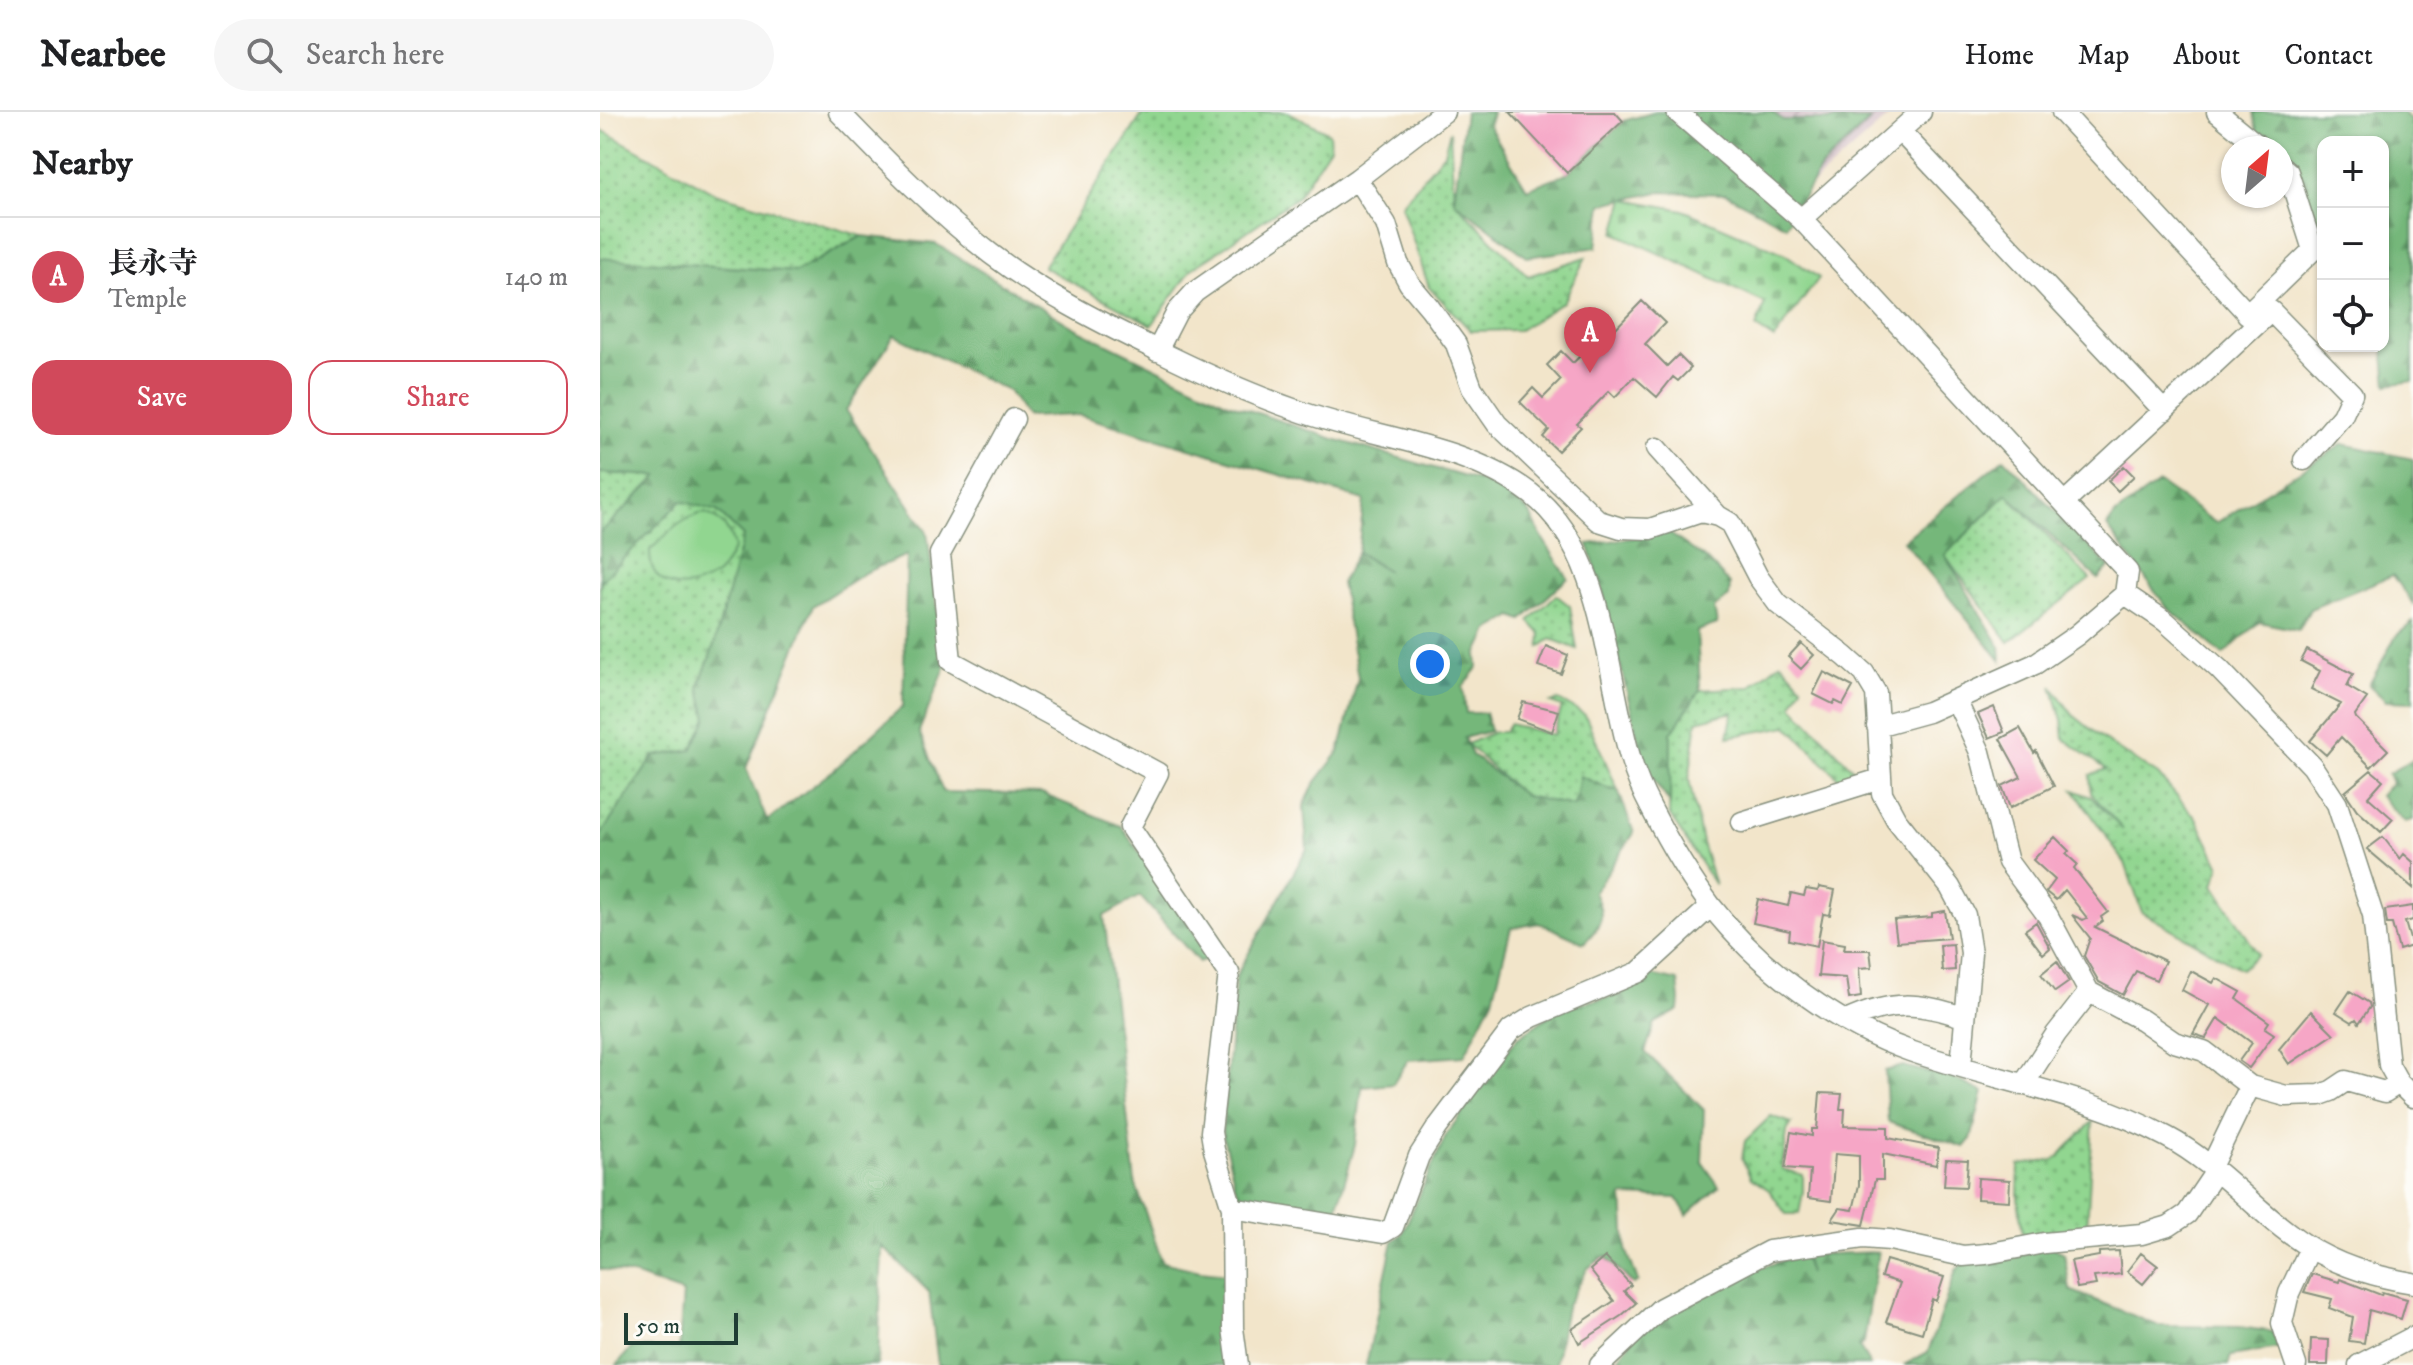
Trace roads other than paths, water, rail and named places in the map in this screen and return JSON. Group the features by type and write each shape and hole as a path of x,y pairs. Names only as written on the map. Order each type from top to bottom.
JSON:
{"street":[{"path":"839,112 928,201 989,253 1044,290 1107,326 1244,390 1298,411 1459,456 1497,471 1534,496 1559,522 1576,550 1597,610 1632,767 1655,815 1711,906 1745,943 1793,986 1846,1021 1909,1051 2109,1110 2142,1124 2178,1143 2214,1169 2280,1225 2328,1259 2383,1278 2413,1283"},
{"path":"1157,351 1177,312 1195,292 1357,179 1444,112"},
{"path":"1677,112 1801,219 2128,572 2125,594 2077,635 2035,664 1928,712 1877,726"},
{"path":"1801,219 1921,112"},
{"path":"2062,112 2252,319"},
{"path":"2217,112 2246,136"},
{"path":"1900,131 2164,411"},
{"path":"1357,179 1386,224 1398,263 1409,283 1456,344 1472,388 1497,424 1599,521 1621,528 1650,529 1701,512 1730,523 1758,577 1778,604 1864,673 1876,693 1882,793 1896,819 1950,887 1965,915 1971,953 1961,1066"},
{"path":"2064,503 2164,411 2313,250 2293,188"},
{"path":"2252,319 2271,311 2352,394 2342,416 2304,460"},
{"path":"1014,419 940,554 951,661 1158,773 1130,827 1229,973 1211,1132 1232,1208 1233,1328 1238,1365"},
{"path":"1657,448 1718,516"},
{"path":"1956,700 1980,752 2008,862 2048,916 2089,992 2142,1020 2174,1042 2204,1051 2250,1086 2286,1096 2320,1095 2346,1081 2385,1092 2406,1090 2389,1065 2373,915 2337,804 2312,766 2219,669 2165,621 2125,594"},
{"path":"1742,822 1880,779"},
{"path":"1232,1208 1383,1233 1393,1227 1419,1156 1511,1030 1532,1017 1639,972 1711,906"},
{"path":"2023,1085 2056,1034 2089,992"},
{"path":"1846,1021 1872,1008 1904,1005 1939,1009 1965,1018"},
{"path":"1600,1365 1661,1308 1769,1251 1863,1238 1890,1240 1963,1256 2044,1243 2142,1234 2169,1226 2187,1214 2214,1169 2250,1086"},
{"path":"2296,1365 2282,1323 2289,1293 2310,1248"},
{"path":"2359,1365 2413,1337"}],"place":[{"name":"長永寺","path":"1590,373"}]}
